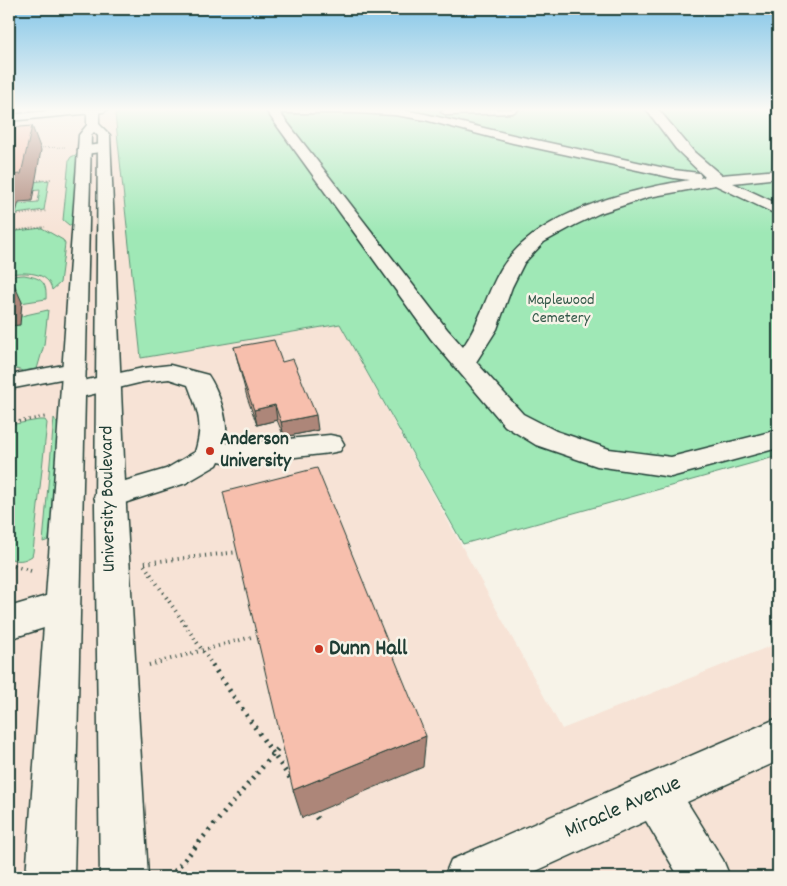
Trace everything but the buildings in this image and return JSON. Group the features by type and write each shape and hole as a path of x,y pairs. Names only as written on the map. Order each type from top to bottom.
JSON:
{"main road":[{"name":"University Boulevard","path":"50,877 74,381 90,150"},
{"name":"University Boulevard","path":"93,150 106,384 124,877"},
{"path":"302,150 439,334 514,420 546,438 607,460 671,467 778,439"},
{"path":"565,150 674,174 716,179"},
{"path":"686,150 716,179 778,210"},
{"path":"464,363 488,326 499,291 521,253 545,234 599,207 650,191 716,179 778,174"},
{"path":"9,382 74,381 106,384 143,375 170,372 199,380 212,416 214,434 207,458 176,476 109,497"},
{"path":"209,450 234,454 330,444"},
{"path":"9,623 63,606"},
{"name":"Miracle Avenue","path":"468,877 778,739"},
{"path":"656,794 706,877"}],"path":[{"path":"26,182 52,179"},
{"path":"9,216 47,211"},
{"path":"9,231 44,228"},
{"path":"9,423 49,416"},
{"path":"238,552 143,563 294,784"},
{"path":"9,564 37,573"},
{"path":"139,668 255,636"},
{"path":"170,877 280,746"},
{"path":"310,807 320,822"}],"shaded area":[{"name":"Anderson University","path":"9,150 119,150 141,358 340,324 562,729 778,643 778,877 9,877"}],"green space":[{"name":"Maplewood Cemetery","path":"119,150 778,150 778,456 463,544 340,324 141,358"},
{"path":"80,153 74,225 69,225 63,220 69,160"},
{"path":"49,180 44,210 9,215 9,205 38,202 40,190 9,193 9,185"},
{"path":"42,228 63,240 65,244 60,283 52,290 50,284 41,276 28,273 9,274 9,232"},
{"path":"24,275 35,277 42,281 46,299 14,304 9,276"},
{"path":"48,310 44,345 37,369 23,371 9,367 9,326 19,324 21,316"},
{"path":"54,418 57,423 58,436 49,540 43,542"},
{"path":"45,420 47,423 33,552 32,556 26,559 15,560 9,558 9,425"}],"place":[{"name":"Anderson University","path":"210,451"},
{"name":"Dunn Hall","path":"319,649"}]}
